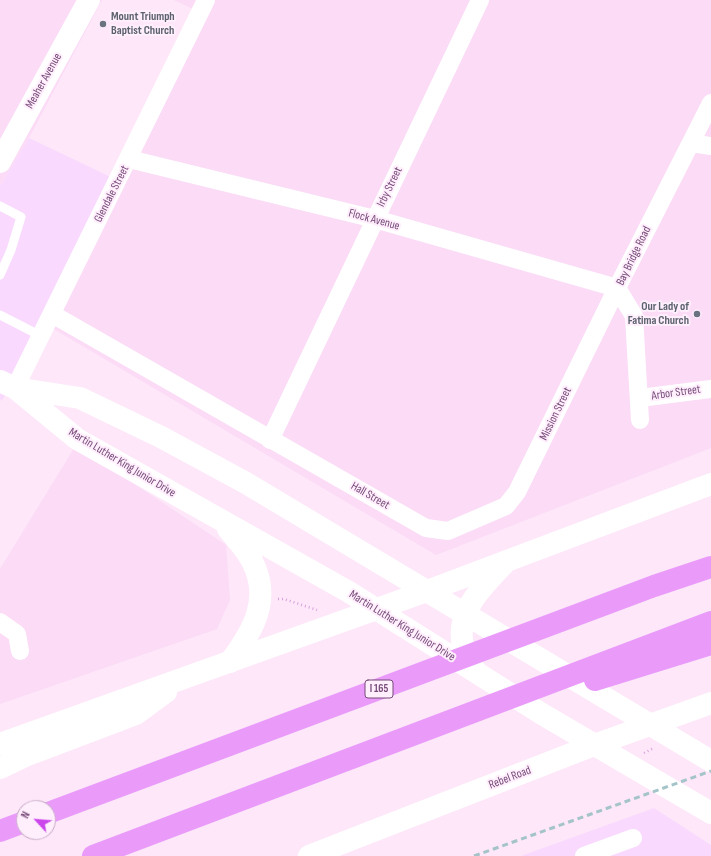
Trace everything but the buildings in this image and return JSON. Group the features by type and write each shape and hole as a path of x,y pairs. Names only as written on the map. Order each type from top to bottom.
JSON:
{"highway":[{"path":"654,586 711,560"},
{"name":"I 165","path":"56,810 654,586 711,567"},
{"path":"93,856 711,622"},
{"path":"390,744 711,644"},
{"path":"0,831 16,825"}],"street":[{"name":"Meaher Avenue","path":"0,162 89,0"},
{"name":"Glendale Street","path":"8,384 41,336 206,0"},
{"name":"Irby Street","path":"270,440 480,0"},
{"name":"Bay Bridge Road","path":"640,420 640,398 634,316 617,288 711,102"},
{"path":"691,143 711,146"},
{"name":"Flock Avenue","path":"129,159 375,219 617,288"},
{"name":"Mission Street","path":"474,520 506,506 518,492 617,288"},
{"name":"Hall Street","path":"52,314 426,528 448,531 474,520"},
{"path":"8,384 80,398 161,437 246,483 711,761"},
{"name":"Martin Luther King Junior Drive","path":"8,384 77,439 375,609 594,745 711,813"},
{"name":"Arbor Street","path":"640,398 711,388"},
{"path":"0,744 185,679 426,591 711,484"},
{"path":"223,521 252,560 258,575 261,598 256,620 247,639 230,662"},
{"path":"476,672 464,650 461,633 465,615 479,592 506,561"},
{"path":"0,622 17,634 20,651"},
{"path":"0,768 25,756 136,714 185,679"},
{"name":"Rebel Road","path":"309,856 594,745 711,703"},
{"path":"584,856 633,838"}],"lane":[{"path":"0,206 21,217 11,250 0,275"},
{"path":"0,315 41,336"}],"path":[{"path":"271,599 284,598 321,611"}],"shaded area":[{"path":"0,0 102,0 29,138 0,186"},
{"path":"174,0 711,0 711,448 436,555 42,322 195,10"},
{"path":"29,138 115,179 2,401 0,399 0,186"},
{"path":"76,445 226,545 230,600 217,629 0,704 0,569"},
{"path":"654,808 711,845 711,856 521,856"}],"railway":[{"path":"474,856 711,771"}],"place":[{"name":"Mount Triumph Baptist Church","path":"103,24"},
{"name":"Our Lady of Fatima Church","path":"697,314"}]}
